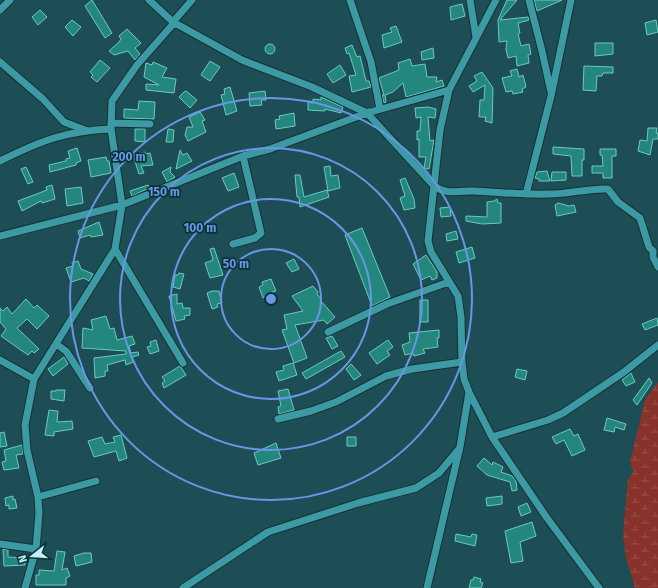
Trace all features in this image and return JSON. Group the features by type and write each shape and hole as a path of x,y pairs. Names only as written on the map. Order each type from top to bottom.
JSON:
{"street":[{"path":"0,10 10,0"},
{"path":"149,0 173,23 242,60 312,87 367,113 434,186 442,191 451,193 471,191 526,194 608,189 618,202 640,218 649,247 656,250 653,258 658,267"},
{"path":"25,588 36,549 39,513 38,496 27,450 25,424 34,379 115,249 122,205 111,126 111,108 115,95 136,65 192,0"},
{"path":"350,0 371,62 380,109"},
{"path":"470,0 476,37"},
{"path":"496,0 450,89 440,130 429,247 458,296 460,304 462,362 464,379 469,392 492,438 547,518 599,588"},
{"path":"529,0 552,96"},
{"path":"526,194 552,96 571,0"},
{"path":"0,62 43,99 64,122 85,130"},
{"path":"367,113 450,89"},
{"path":"0,236 122,205 243,156 277,146 367,113 450,89"},
{"path":"0,161 57,136 111,126 150,124"},
{"path":"233,244 255,238 261,233 243,156"},
{"path":"115,249 183,363"},
{"path":"328,332 387,304 449,282"},
{"path":"56,344 66,350 90,388"},
{"path":"492,438 548,420 563,412 624,372 658,345"},
{"path":"0,360 34,379"},
{"path":"278,418 311,411 336,402 386,376 412,369 462,362"},
{"path":"427,588 460,447 469,392"},
{"path":"183,588 268,532 358,503 416,488 439,473 460,447"},
{"path":"38,496 96,481"},
{"path":"0,544 36,549"}],"green space":[{"path":"658,382 658,588 635,588 626,558 623,534 628,479 633,472 630,462 645,400"}],"building":[{"path":"92,0 112,33 105,38 85,6"},
{"path":"507,0 517,0 500,20 528,17 529,20 518,23 520,33 518,34 521,46 529,44 531,54 528,55 529,63 517,66 516,56 508,58 506,49 507,41 499,42 498,20"},
{"path":"534,0 562,0 537,11"},
{"path":"462,4 465,16 451,20 450,7"},
{"path":"40,10 47,17 38,25 32,17"},
{"path":"72,20 81,27 73,36 65,27"},
{"path":"656,20 658,32 647,35 645,23"},
{"path":"396,26 402,42 384,48 382,35 392,32 390,28"},
{"path":"127,29 141,43 135,48 140,54 135,60 128,51 114,55 109,51 119,42 121,39 119,36"},
{"path":"595,43 613,43 613,54 595,56"},
{"path":"268,44 272,44 274,45 274,53 268,54 265,51 265,47"},
{"path":"352,45 357,57 360,56 366,81 369,81 371,87 352,92 349,76 356,75 349,53 347,54 345,48"},
{"path":"433,48 434,58 422,60 421,52"},
{"path":"410,59 412,66 425,64 427,77 437,77 436,82 442,80 444,86 406,97 403,83 393,92 385,95 386,102 384,103 382,95 384,95 379,78 399,70 398,63"},
{"path":"100,60 110,68 97,82 91,77 93,75 90,72"},
{"path":"210,61 220,67 210,81 201,75"},
{"path":"153,62 167,68 162,77 176,79 174,93 146,90 146,84 159,85 144,77 146,63 152,65"},
{"path":"340,65 346,75 333,83 327,74"},
{"path":"584,66 613,67 613,73 603,73 602,76 597,76 596,91 583,90"},
{"path":"517,69 519,77 523,75 526,87 522,89 523,92 513,94 512,91 506,92 502,78 512,76 510,71"},
{"path":"482,72 493,88 492,123 485,121 486,117 479,117 480,100 484,100 485,85 473,92 469,86 477,81 474,76"},
{"path":"230,87 237,111 226,115 221,95 225,94 224,89"},
{"path":"186,91 197,100 190,108 179,97"},
{"path":"265,91 266,100 261,100 262,105 250,106 249,93"},
{"path":"321,97 343,107 341,113 325,109 325,111 308,110 308,102 313,103 313,99 321,100"},
{"path":"139,101 155,102 154,119 124,118 124,109 138,110"},
{"path":"428,107 436,109 435,118 428,117 430,141 434,140 429,169 424,168 426,157 419,157 419,139 417,140 417,131 420,131 421,117 416,118 415,108"},
{"path":"200,112 205,120 202,121 206,132 188,141 185,135 187,127 193,127 189,117"},
{"path":"294,113 295,126 276,129 275,120 280,119 279,116"},
{"path":"648,128 657,128 656,133 658,133 658,139 653,139 650,155 638,151 640,140 647,141"},
{"path":"135,129 145,129 145,142 135,141"},
{"path":"168,129 174,130 173,142 166,142"},
{"path":"553,147 584,149 582,176 572,176 571,156 553,154"},
{"path":"77,148 81,161 76,163 76,165 50,172 49,165 66,161 66,159 70,158 68,151"},
{"path":"600,149 616,149 616,156 612,156 612,178 603,178 603,173 592,173 592,166 603,166"},
{"path":"180,150 183,155 187,153 192,161 176,169"},
{"path":"145,152 145,154 150,153 153,165 141,166 144,173 139,174 133,155"},
{"path":"106,157 107,161 109,161 111,173 91,177 88,160"},
{"path":"330,166 331,176 338,175 340,188 328,191 324,167"},
{"path":"26,167 33,182 28,184 21,169"},
{"path":"171,167 170,172 175,177 167,182 162,172"},
{"path":"547,171 550,181 539,181 539,179 535,178 537,172"},
{"path":"552,172 566,172 566,180 551,181"},
{"path":"234,173 239,187 228,191 222,178"},
{"path":"295,175 300,175 304,197 327,190 329,197 300,207 299,197 297,197"},
{"path":"405,178 414,199 415,208 404,210 400,198 405,196 400,180"},
{"path":"52,185 55,199 42,203 41,201 22,211 18,201 47,190 46,187"},
{"path":"148,185 149,188 132,196 130,191"},
{"path":"81,187 83,203 67,206 65,189"},
{"path":"497,199 498,203 501,203 501,223 482,224 466,221 466,216 487,217 487,202"},
{"path":"558,203 569,206 574,205 576,212 557,216 555,205"},
{"path":"450,207 451,216 441,217 440,208"},
{"path":"99,222 103,235 91,237 90,235 80,238 78,231"},
{"path":"362,228 390,297 372,306 345,235"},
{"path":"456,231 458,239 447,241 446,234"},
{"path":"472,247 475,258 459,263 456,252"},
{"path":"214,248 223,275 210,278 205,263 213,260 210,249"},
{"path":"426,255 437,272 437,278 432,280 430,276 421,280 413,264"},
{"path":"294,259 299,269 292,272 286,263"},
{"path":"78,261 81,269 93,274 89,281 84,278 71,282 66,268 73,266 72,263"},
{"path":"179,273 184,274 180,289 173,287 175,275 178,275"},
{"path":"271,279 276,291 272,292 273,294 263,298 259,287 263,285 262,282"},
{"path":"313,286 318,292 317,294 321,299 320,300 335,317 327,324 324,320 295,325 307,358 294,363 282,330 287,329 284,315 303,311 292,296"},
{"path":"219,291 222,303 217,304 218,307 212,309 207,293"},
{"path":"177,294 177,304 182,303 183,308 190,308 190,315 184,316 185,319 176,321 169,296"},
{"path":"26,299 34,308 37,305 49,316 37,329 27,319 17,328 39,349 34,353 32,351 28,355 1,336 6,329 0,322 0,308 3,311 7,307 12,314"},
{"path":"420,300 428,300 428,322 420,322"},
{"path":"106,316 110,329 114,328 117,340 132,336 135,344 129,346 131,353 138,352 139,355 132,357 133,362 126,365 125,360 107,365 108,371 105,371 105,376 95,378 94,358 126,354 126,351 82,348 83,328 93,330 91,320"},
{"path":"657,318 658,325 645,330 642,324"},
{"path":"439,330 439,338 437,338 438,347 423,349 425,353 414,356 413,353 405,355 402,345 410,342 409,333"},
{"path":"332,336 338,346 332,349 326,338"},
{"path":"156,340 159,351 150,354 147,347 151,346 150,342"},
{"path":"388,340 393,347 387,351 390,355 377,364 369,353"},
{"path":"341,351 345,357 306,379 302,373"},
{"path":"64,357 68,364 53,376 48,369"},
{"path":"293,363 297,375 279,381 276,372 284,370 283,366"},
{"path":"351,364 361,375 354,380 346,369"},
{"path":"180,366 186,375 164,388 162,383 165,381 162,377"},
{"path":"517,369 527,371 525,380 515,377"},
{"path":"631,373 635,382 626,386 622,380"},
{"path":"649,378 652,383 637,405 633,400"},
{"path":"288,389 294,410 279,414 278,407 281,406 278,391"},
{"path":"65,390 64,401 51,399 51,391"},
{"path":"49,410 58,411 57,422 72,421 73,429 54,432 54,436 45,435"},
{"path":"607,418 626,424 624,430 615,427 614,432 604,430"},
{"path":"570,429 574,436 578,434 585,450 572,456 564,440 556,444 552,437"},
{"path":"4,432 7,446 0,447 0,433"},
{"path":"121,435 127,458 119,461 116,451 94,457 88,441 102,437 105,444 115,442 113,437"},
{"path":"347,437 356,437 356,446 347,446"},
{"path":"276,443 281,458 258,465 254,453"},
{"path":"22,445 23,454 16,455 19,468 4,470 2,462 6,461 4,450"},
{"path":"484,458 492,465 493,462 503,467 501,472 512,476 516,481 517,490 512,491 510,482 487,475 477,466"},
{"path":"13,496 13,500 15,499 17,508 9,509 9,505 6,506 5,498"},
{"path":"502,496 502,504 487,506 486,498"},
{"path":"527,503 531,512 521,516 518,507"},
{"path":"532,522 536,536 520,542 523,561 511,563 505,531"},
{"path":"456,534 471,537 472,534 477,535 475,546 455,541"},
{"path":"3,549 8,550 8,557 25,558 25,565 4,566"},
{"path":"57,551 65,552 62,570 67,568 70,576 66,578 66,585 36,585 36,575 39,575 39,570 54,571"},
{"path":"84,553 91,553 92,562 76,566 74,556"},
{"path":"474,577 481,579 480,582 483,583 481,588 469,588 471,580 473,580"}]}
